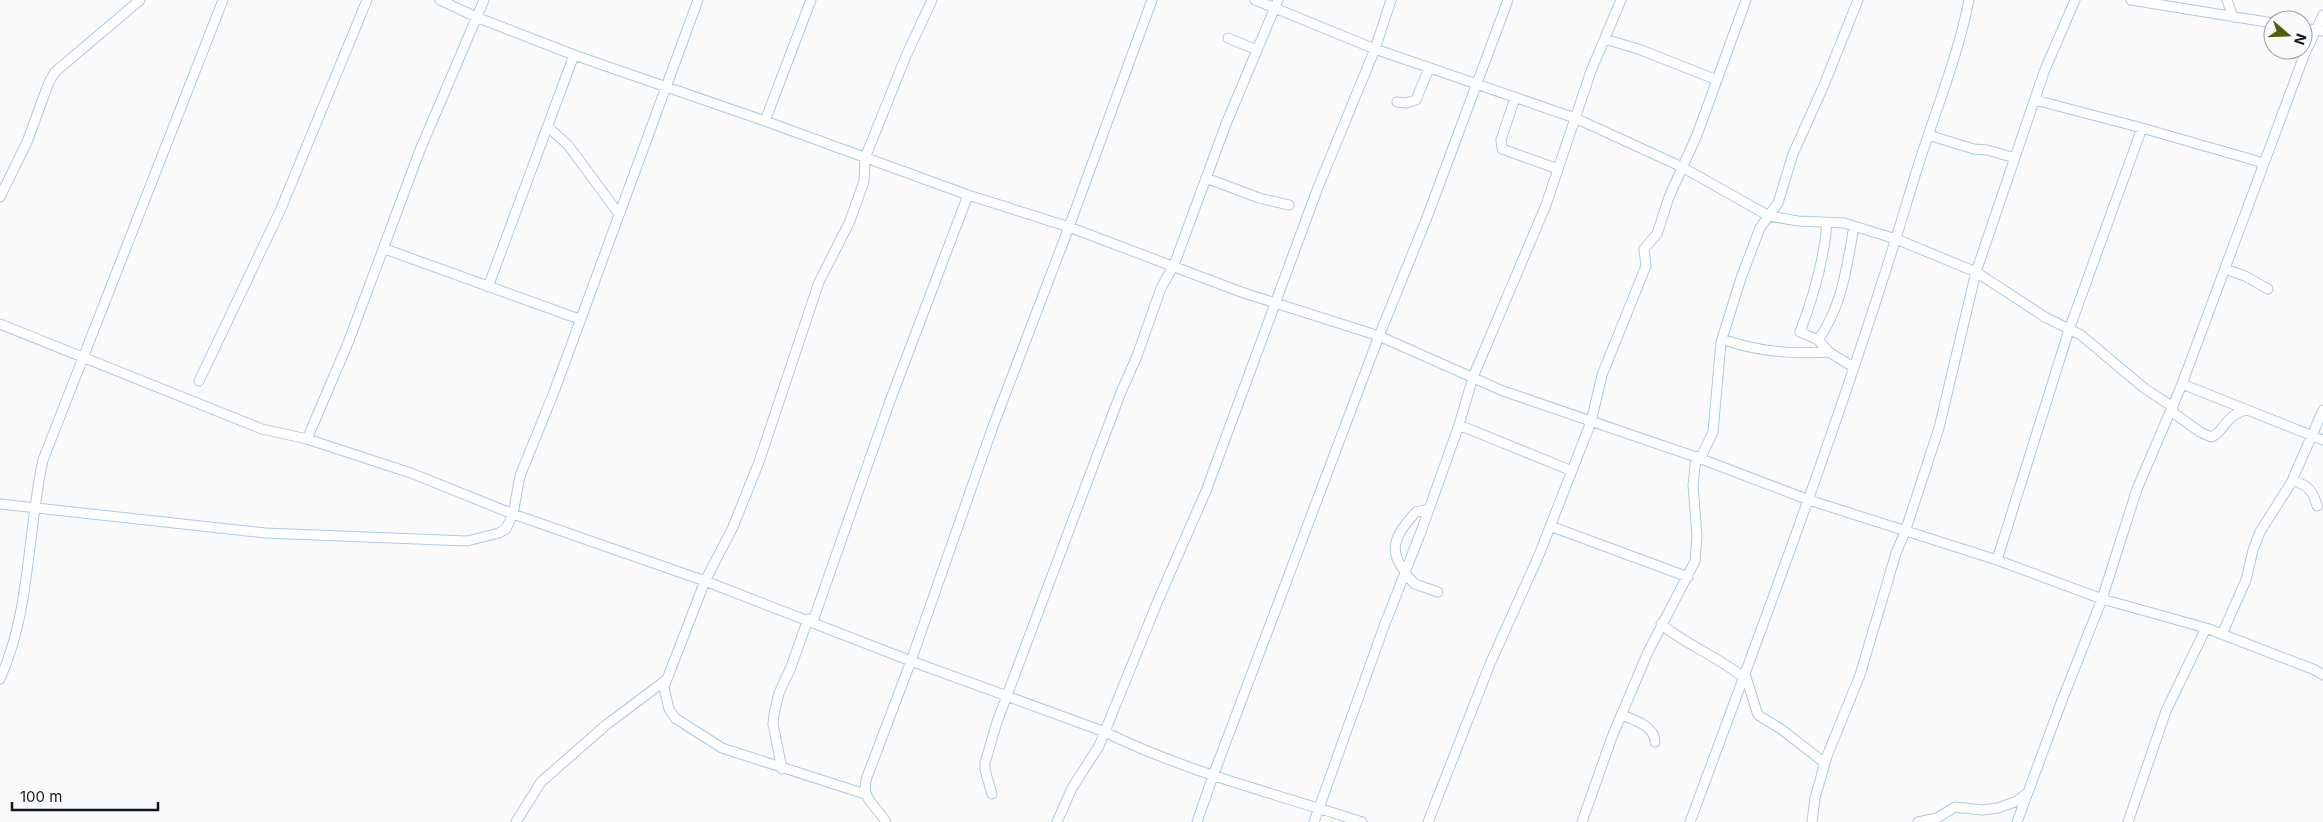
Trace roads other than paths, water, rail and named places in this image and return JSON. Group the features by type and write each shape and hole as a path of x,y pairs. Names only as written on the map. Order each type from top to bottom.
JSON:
{"street":[{"path":"0,197 27,142 49,82 55,72 140,0"},
{"path":"0,679 18,625 43,460 223,0"},
{"path":"199,380 280,212 367,0"},
{"path":"440,0 476,17 574,55 765,121 968,195 1069,227 1275,303 1379,336 1503,391 1696,457 1810,500 1997,560 2102,599 2206,628 2320,670"},
{"path":"307,439 385,249 420,150 484,0"},
{"path":"0,504 35,506 265,533 468,541 499,533 506,529 513,514 520,476 554,392 668,87 698,0"},
{"path":"765,121 811,0"},
{"path":"865,794 782,769 722,748 675,718 665,699 666,680 705,580 733,527 760,462 819,282 829,259 842,237 862,187 865,158 906,56 932,0"},
{"path":"886,822 865,794 864,788 867,777 911,661 992,429 1069,227 1152,0"},
{"path":"1255,0 1276,4 1375,49 1575,118 1682,167 1769,216 1798,221 1854,226 1896,239 1976,272 2045,318 2091,342 2144,388 2200,432 2211,437 2216,435 2227,420 2240,411 2247,410"},
{"path":"1057,822 1072,788 1097,751 1157,603 1206,490 1317,190 1375,49 1391,0"},
{"path":"1197,822 1379,336 1426,220 1508,0"},
{"path":"1314,822 1459,426 1473,377 1546,205 1575,118 1621,0"},
{"path":"1428,822 1490,664 1572,472 1591,422 1602,375 1646,266 1644,249 1657,234 1669,197 1717,80 1746,0"},
{"path":"1696,457 1702,455 1712,432 1722,340 1752,247 1760,228 1778,203 1793,154 1824,85 1858,0"},
{"path":"1690,822 1810,500 1896,239 1969,0"},
{"path":"1812,822 1813,808 1832,739 1860,675 1889,574 1905,532 1939,428 1976,272 2034,100 2074,0"},
{"path":"2132,0 2263,21"},
{"path":"2227,0 2233,16"},
{"path":"992,794 984,770 985,763 1007,695 1121,392 1137,356 1161,288 1174,265 1206,178 1276,4"},
{"path":"2017,822 2102,599 2137,489 2182,384 2304,54 2319,31 2323,14"},
{"path":"1228,38 1257,50"},
{"path":"1605,39 1641,50 1717,80"},
{"path":"488,287 574,55"},
{"path":"1397,102 1406,103 1416,100 1429,68"},
{"path":"1515,98 1508,114 1501,140 1502,149 1558,169"},
{"path":"2034,100 2142,128 2264,163"},
{"path":"548,127 568,144 619,214"},
{"path":"1997,560 2069,330 2142,128"},
{"path":"1928,135 1974,149 1987,150 2015,158"},
{"path":"1206,178 1259,198 1289,205"},
{"path":"782,769 773,724 774,714 968,195"},
{"path":"1827,223 1814,290 1800,332 1818,340 1829,352 1853,367"},
{"path":"1818,340 1835,313 1846,270 1854,226"},
{"path":"385,249 580,319"},
{"path":"2225,269 2244,276 2268,289"},
{"path":"0,324 83,355 247,424 307,439 412,473 513,514 705,580 911,661 1105,732 1129,744 1213,776 1362,822"},
{"path":"1722,340 1751,349 1809,353 1829,352"},
{"path":"2182,384 2323,440"},
{"path":"2222,634 2246,580 2253,550 2260,532 2293,480 2310,436 2323,410"},
{"path":"1459,426 1572,472"},
{"path":"1582,822 1622,715 1661,624 1688,577 1696,552 1693,485 1696,457"},
{"path":"2293,480 2313,492 2317,506"},
{"path":"1429,509 1416,512 1396,542 1395,556 1405,573 1415,584 1438,592"},
{"path":"1550,526 1688,577"},
{"path":"1661,624 1703,653 1744,676 1758,715 1825,763"},
{"path":"2128,822 2166,711 2206,628"},
{"path":"516,822 541,782 606,725 666,680"},
{"path":"1622,715 1649,728 1653,732 1655,742"},
{"path":"1918,822 1941,816 1955,806 1982,810 1998,808 2017,801 2027,793"}]}
